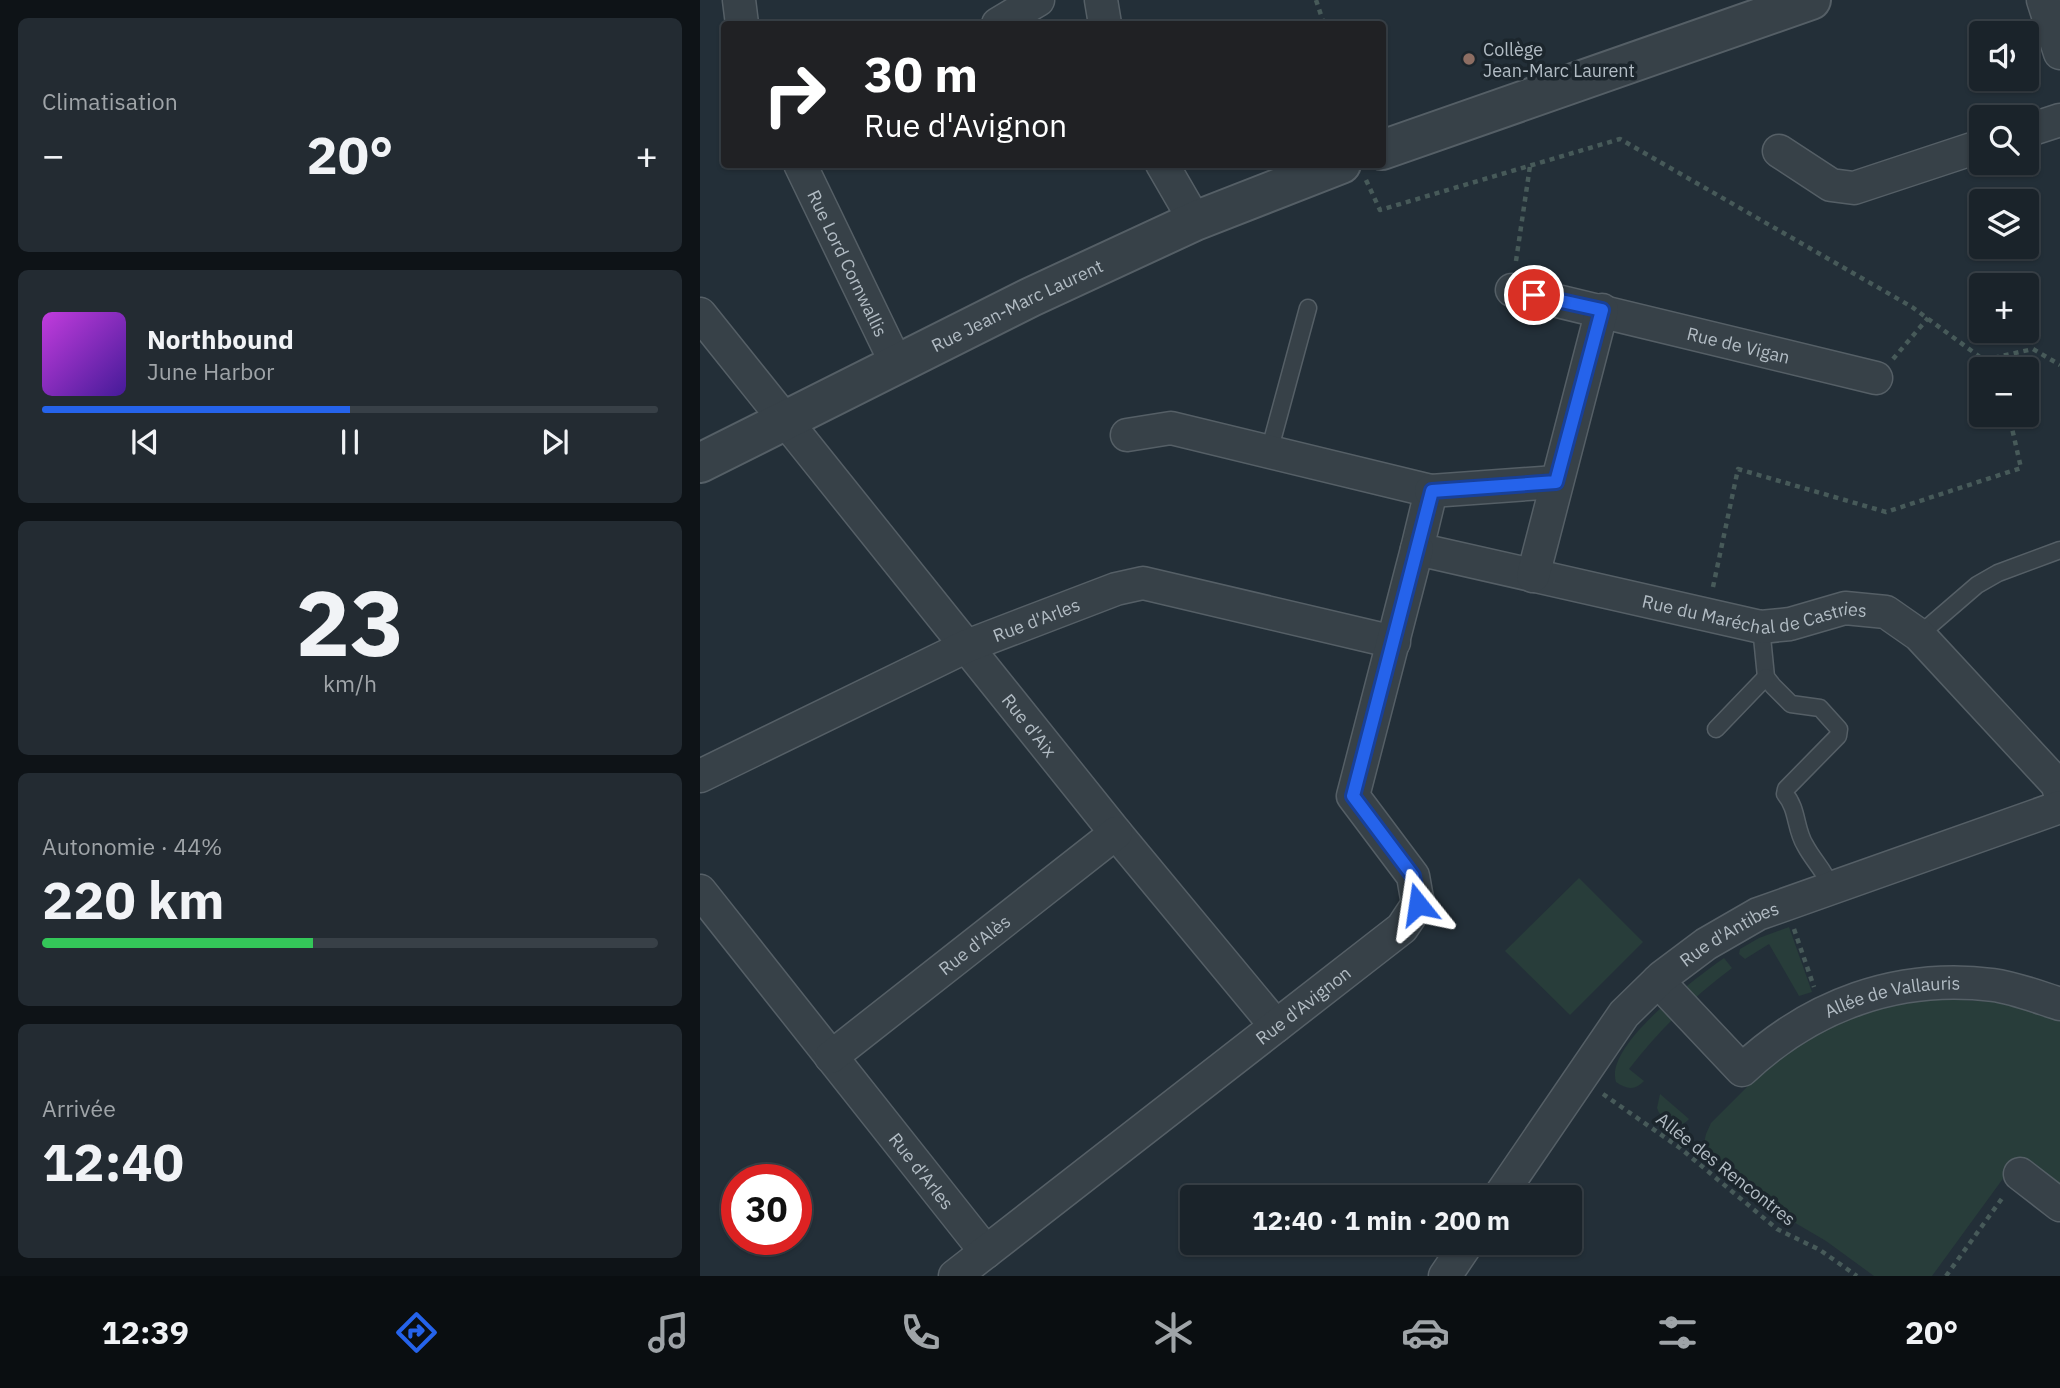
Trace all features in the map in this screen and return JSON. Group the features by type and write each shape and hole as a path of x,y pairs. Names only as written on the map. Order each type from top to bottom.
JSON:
{"street":[{"path":"739,0 742,21"},
{"path":"1003,21 1038,0"},
{"path":"1101,0 1104,21"},
{"name":"Rue Jean-Marc Laurent","path":"1386,155 1811,0"},
{"path":"2043,0 2060,53"},
{"path":"2039,127 2060,120"},
{"path":"1779,151 1831,185 1854,188 1969,150"},
{"name":"Rue Lord Cornwallis","path":"802,168 896,363"},
{"path":"1164,168 1195,222"},
{"name":"Rue Jean-Marc Laurent","path":"700,463 1031,297 1195,222 1349,168"},
{"name":"Rue de Vigan","path":"1512,290 1876,377"},
{"path":"1533,576 1602,310"},
{"name":"Rue d'Aix","path":"700,314 1116,833 1276,1026"},
{"path":"1127,435 1171,428 1432,491 1556,482"},
{"path":"1394,642 1432,491"},
{"name":"Rue du Maréchal de Castries","path":"1417,549 1761,627 1790,624 1845,608 1886,612 1919,635 2057,784 2060,793"},
{"name":"Rue d'Arles","path":"700,776 967,646 1116,589 1143,583 1394,642"},
{"name":"Rue d'Avignon","path":"955,1276 1402,928 1418,904 1413,876 1353,796 1394,642"},
{"name":"Rue d'Antibes","path":"1507,1185 1624,1013 1658,981 1706,944 1735,926 1785,904 2060,807"},
{"name":"Rue d'Alès","path":"831,1057 1116,833"},
{"name":"Rue d'Arles","path":"700,891 986,1252"},
{"name":"Allée de Vallauris","path":"1658,981 1742,1070 1768,1045 1789,1031 1874,992 1932,982 1993,985 2060,1004"},
{"path":"2020,1174 2060,1205"},
{"path":"1445,1276 1459,1255"}],"lane":[{"path":"1269,452 1308,308"},
{"path":"1919,635 1977,585 1998,573 2060,550"},
{"path":"1761,627 1766,677 1773,687 1791,704 1820,708 1839,729 1838,736 1786,789 1785,794 1793,803 1804,844 1825,872 1831,888"},
{"path":"1716,729 1766,677"}],"path":[{"path":"1316,0 1323,21"},
{"path":"1365,168 1380,210 1620,139 1928,318 1980,357"},
{"path":"1512,290 1530,166"},
{"path":"1876,377 1928,318"},
{"path":"1998,357 2034,349 2060,365"},
{"path":"1707,615 1738,469 1886,512 2021,468 2012,427"},
{"path":"1785,904 1824,1014"},
{"name":"Allée des Rencontres","path":"1581,1079 1680,1148 1777,1229 1820,1250 1857,1276"},
{"path":"1946,1276 2020,1174"}],"green space":[{"path":"1579,878 1643,942 1570,1015 1505,951"},
{"path":"1789,927 1812,992 1799,996 1769,944 1745,959 1739,954 1740,949 1759,938"},
{"path":"1724,958 1732,968 1677,1015 1629,1069 1644,1081 1630,1088 1616,1082 1616,1067 1624,1050 1638,1032 1674,996"},
{"path":"1936,998 2007,1003 2060,1019 2060,1190 2018,1158 1932,1276 1874,1276 1826,1241 1780,1214 1710,1158 1704,1143 1706,1134 1711,1123 1776,1058 1841,1020 1902,1003"},
{"path":"1660,1094 1689,1119 1685,1123 1671,1124 1659,1113 1657,1108"}],"place":[{"name":"Collège Jean-Marc Laurent","path":"1469,59"}],"route":[{"path":"1418,904 1413,876 1353,796 1432,491 1556,482 1602,310 1534,295"}]}
